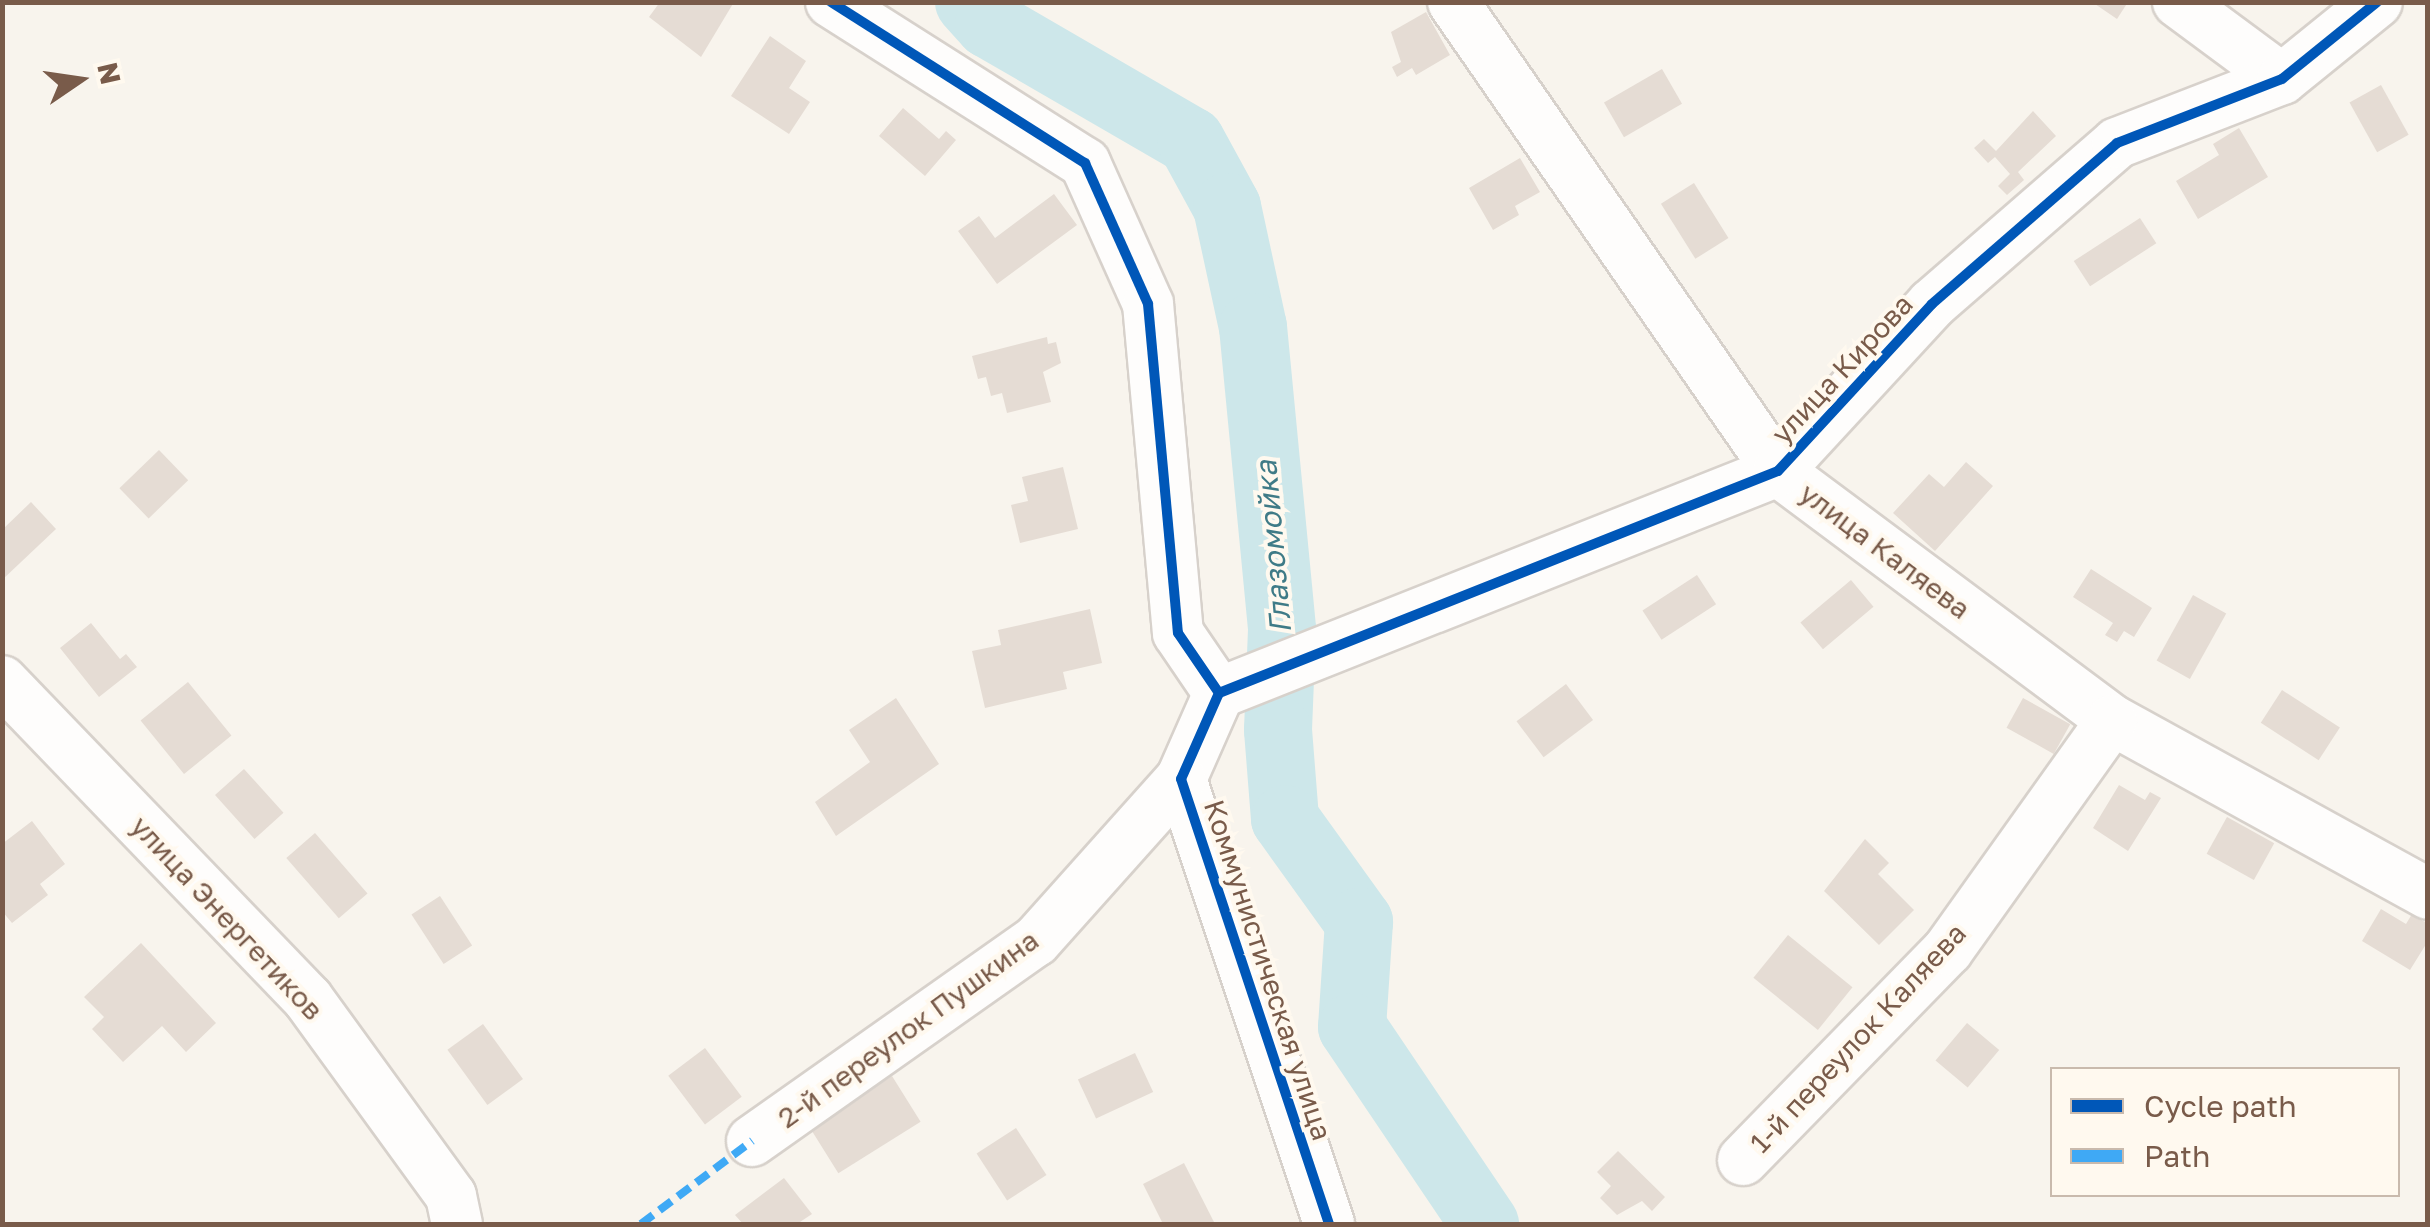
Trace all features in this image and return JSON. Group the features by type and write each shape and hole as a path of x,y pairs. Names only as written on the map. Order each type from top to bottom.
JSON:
{"street":[{"path":"830,2 1085,163 1148,304 1178,633 1218,693"},
{"name":"улица Каляева","path":"1453,2 1778,471 2112,720 2428,894"},
{"path":"2178,2 2282,78"},
{"name":"улица Кирова","path":"1218,693 1778,471 1932,304 2116,144 2282,78 2377,2"},
{"name":"улица Энергетиков","path":"2,681 308,998 451,1196 458,1224"},
{"name":"Коммунистическая улица","path":"1218,693 1181,778 1329,1224"},
{"name":"1-й переулок Каляева","path":"1743,1160 1948,950 2112,720"},
{"name":"2-й переулок Пушкина","path":"752,1141 1036,941 1181,778"}],"building":[{"path":"660,2 734,2 701,57 649,17"},
{"path":"2092,2 2128,2 2117,19"},
{"path":"1426,12 1450,55 1416,75 1412,68 1397,77 1392,67 1401,62 1391,32"},
{"path":"770,36 806,61 789,88 810,102 789,134 731,96"},
{"path":"1662,69 1682,104 1624,137 1604,102"},
{"path":"2381,85 2409,135 2377,152 2350,102"},
{"path":"903,108 939,139 946,131 956,140 925,176 879,136"},
{"path":"2033,111 2056,136 2018,172 2024,180 2007,195 1998,186 2010,174 1995,157 1988,163 1974,148 1984,139 1996,151"},
{"path":"2239,128 2268,177 2198,219 2176,181 2219,155 2213,144"},
{"path":"1520,158 1540,192 1515,206 1519,215 1493,230 1469,188"},
{"path":"1694,183 1728,238 1695,259 1661,204"},
{"path":"1054,194 1077,225 997,284 958,231 979,216 995,238"},
{"path":"2140,218 2156,243 2090,286 2074,261"},
{"path":"1047,337 1048,344 1056,342 1061,363 1043,372 1051,402 1007,413 1002,393 991,396 986,377 978,379 972,356"},
{"path":"159,450 188,480 149,518 119,488"},
{"path":"1966,462 1993,486 1935,551 1893,513 1929,474 1944,487"},
{"path":"1063,467 1078,529 1020,543 1011,505 1028,501 1022,477"},
{"path":"31,502 56,529 2,580 2,530"},
{"path":"2091,569 2152,608 2134,637 2124,631 2117,642 2105,635 2113,623 2073,597"},
{"path":"1697,575 1716,604 1662,640 1642,610"},
{"path":"1851,580 1873,607 1823,649 1800,622"},
{"path":"2193,595 2226,613 2190,679 2157,661"},
{"path":"1090,609 1102,663 1063,672 1067,689 985,708 972,651 1001,645 998,630"},
{"path":"91,623 120,659 126,654 137,667 99,697 60,648"},
{"path":"188,682 231,736 184,774 141,720"},
{"path":"1566,684 1593,720 1544,757 1516,721"},
{"path":"2282,690 2340,728 2319,760 2261,723"},
{"path":"896,698 939,764 836,836 815,802 870,762 849,730"},
{"path":"2023,698 2070,724 2054,754 2007,728"},
{"path":"244,769 283,813 254,839 215,795"},
{"path":"2119,785 2145,800 2150,792 2161,798 2128,851 2093,828"},
{"path":"2227,817 2274,843 2254,880 2207,854"},
{"path":"32,821 65,864 40,884 48,895 12,923 2,911 2,844"},
{"path":"315,833 367,893 339,918 286,858"},
{"path":"1865,839 1889,863 1878,874 1914,910 1879,945 1824,891"},
{"path":"440,896 472,945 444,964 411,915"},
{"path":"2381,909 2406,924 2412,914 2428,924 2428,941 2410,970 2362,941"},
{"path":"1788,935 1853,987 1818,1030 1753,978"},
{"path":"141,943 216,1023 186,1052 162,1026 123,1062 92,1029 104,1017 84,997"},
{"path":"1967,1023 1999,1050 1968,1088 1936,1061"},
{"path":"483,1024 523,1079 487,1105 447,1050"},
{"path":"705,1048 742,1097 705,1124 668,1076"},
{"path":"1135,1053 1153,1092 1096,1119 1078,1080"},
{"path":"892,1076 921,1122 838,1173 810,1127"},
{"path":"1016,1128 1046,1175 1007,1201 977,1154"},
{"path":"1618,1151 1665,1197 1652,1211 1642,1201 1617,1215 1600,1198 1611,1186 1597,1172"},
{"path":"1184,1163 1215,1224 1163,1224 1143,1184"},
{"path":"784,1178 812,1214 797,1224 743,1224 735,1215"}],"waterway":[{"name":"Глазомойка","path":"969,2 989,24 1191,141 1227,207 1253,327 1282,630 1278,730 1285,819 1359,922 1352,1027 1485,1224"}],"marked path":[{"path":"641,1224 752,1141"}],"cycle path":[{"path":"831,2 1085,163 1148,304 1178,633 1219,693 1181,779 1329,1224"},
{"path":"1219,693 1778,471 1932,304 2117,143 2282,79 2377,2"}]}
